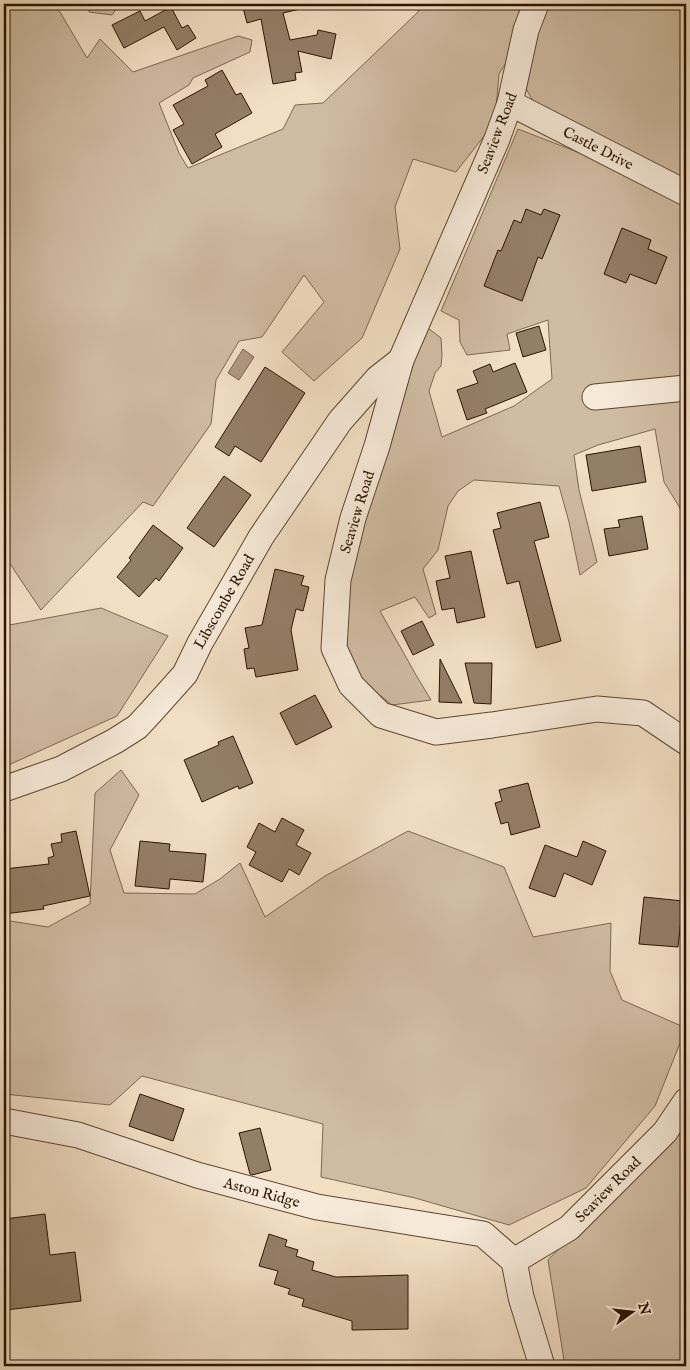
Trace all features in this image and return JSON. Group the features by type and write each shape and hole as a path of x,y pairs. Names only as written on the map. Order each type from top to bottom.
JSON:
{"street":[{"name":"Seaview Road","path":"536,4 526,30 510,103 401,360 377,446 353,518 338,580 334,648 351,685 382,715 436,732 597,709 643,713 686,742"},
{"name":"Castle Drive","path":"510,103 686,193"},
{"name":"Libscombe Road","path":"4,789 61,769 116,741 137,727 151,712 185,674 200,643 261,537 340,421 378,378 401,360"},
{"path":"595,397 686,388"},
{"name":"Seaview Road","path":"514,1261 569,1228 665,1132 686,1101"},
{"name":"Aston Ridge","path":"4,1121 78,1135 197,1175 317,1207 484,1234 514,1261"},
{"path":"514,1261 520,1297 542,1366"}],"shaded area":[{"path":"4,4 50,4 60,12 87,58 100,39 133,72 238,36 252,40 250,52 193,78 189,85 159,103 179,153 188,168 283,129 295,105 323,103 418,12 419,4 531,4 513,52 499,74 495,122 456,172 413,159 395,207 400,249 362,338 314,381 282,352 324,302 304,275 262,337 239,341 216,380 211,424 153,506 143,502 41,610 4,555"},
{"path":"89,4 120,4 112,15 89,12"},
{"path":"545,4 686,4 686,185 535,105 523,83"},
{"path":"518,129 629,172 686,202 686,518 664,482 655,429 598,445 574,455 579,490 597,562 580,575 559,486 474,480 458,491 448,506 438,550 423,569 436,614 429,618 415,597 380,611 431,700 392,705 346,668 338,608 420,322 441,338 441,366 435,373 429,391 442,437 514,406 552,379 548,320 507,334 510,350 467,355 460,342 459,320 441,311"},
{"path":"243,349 254,357 239,380 228,373"},
{"path":"101,608 168,636 117,716 4,767 4,626"},
{"path":"121,770 139,795 110,850 124,893 195,894 220,879 240,863 265,917 325,876 408,831 504,867 533,937 611,923 610,971 622,1000 686,1028 655,1106 586,1188 509,1225 415,1198 321,1177 323,1124 142,1076 110,1105 4,1094 4,920 48,927 90,904 95,793"},
{"path":"686,1110 686,1366 565,1366 548,1260 668,1134"}],"building":[{"path":"242,4 299,4 300,9 283,13 290,40 317,35 318,30 336,34 331,59 298,51 302,72 295,73 296,80 273,84 261,19 247,23"},
{"path":"171,7 182,28 188,25 196,38 177,50 164,27 124,48 112,25 140,11 145,21"},
{"path":"222,70 236,95 241,93 252,113 215,134 222,147 192,164 173,130 184,124 173,105 208,86 205,80"},
{"path":"526,209 541,215 544,209 560,215 542,259 538,257 522,301 484,286 498,250 501,251 514,220 521,223"},
{"path":"622,228 651,240 648,249 667,257 656,284 630,274 626,283 604,274"},
{"path":"539,326 546,350 523,357 516,333"},
{"path":"515,363 527,392 485,409 487,413 467,420 457,390 478,383 473,371 490,364 493,372"},
{"path":"265,367 305,393 261,462 235,446 229,456 215,447"},
{"path":"640,446 646,482 592,491 586,455"},
{"path":"224,476 251,495 214,547 187,528"},
{"path":"540,502 549,537 534,541 561,641 536,648 519,581 507,584 493,530 501,528 497,513"},
{"path":"642,516 648,549 609,556 604,529 620,527 618,520"},
{"path":"153,525 183,548 159,581 156,578 139,597 117,577 131,560 129,558"},
{"path":"471,551 485,617 457,623 454,608 442,610 436,581 450,578 445,556"},
{"path":"275,569 304,576 301,585 309,587 303,611 296,609 291,630 298,670 256,677 254,668 247,669 244,649 249,648 245,628 262,625"},
{"path":"422,621 434,645 413,655 401,631"},
{"path":"440,659 462,703 439,702"},
{"path":"465,663 492,663 491,704 474,703"},
{"path":"315,695 332,727 296,745 280,713"},
{"path":"233,736 253,783 239,789 238,786 202,802 184,760 219,745 218,742"},
{"path":"528,783 540,827 511,835 508,822 501,824 495,803 502,801 499,790"},
{"path":"282,818 304,830 296,845 311,853 299,875 289,869 282,882 249,865 256,852 247,847 259,823 275,832"},
{"path":"76,831 90,896 43,906 44,909 4,914 4,869 49,864 48,858 54,856 51,844 62,842 61,834"},
{"path":"140,841 170,844 169,851 206,854 203,882 170,879 169,889 135,886"},
{"path":"583,841 606,851 592,885 564,873 555,897 529,888 545,845 577,857"},
{"path":"644,897 683,901 678,947 639,944"},
{"path":"140,1094 184,1109 173,1141 129,1126"},
{"path":"260,1128 271,1170 252,1175 250,1174 239,1133"},
{"path":"45,1214 50,1255 75,1252 81,1301 6,1310 4,1288 4,1219"},
{"path":"269,1234 287,1240 285,1246 298,1250 296,1256 314,1262 312,1270 336,1277 408,1275 408,1329 352,1330 352,1321 302,1306 304,1299 288,1294 290,1289 274,1284 278,1271 259,1266"}]}
